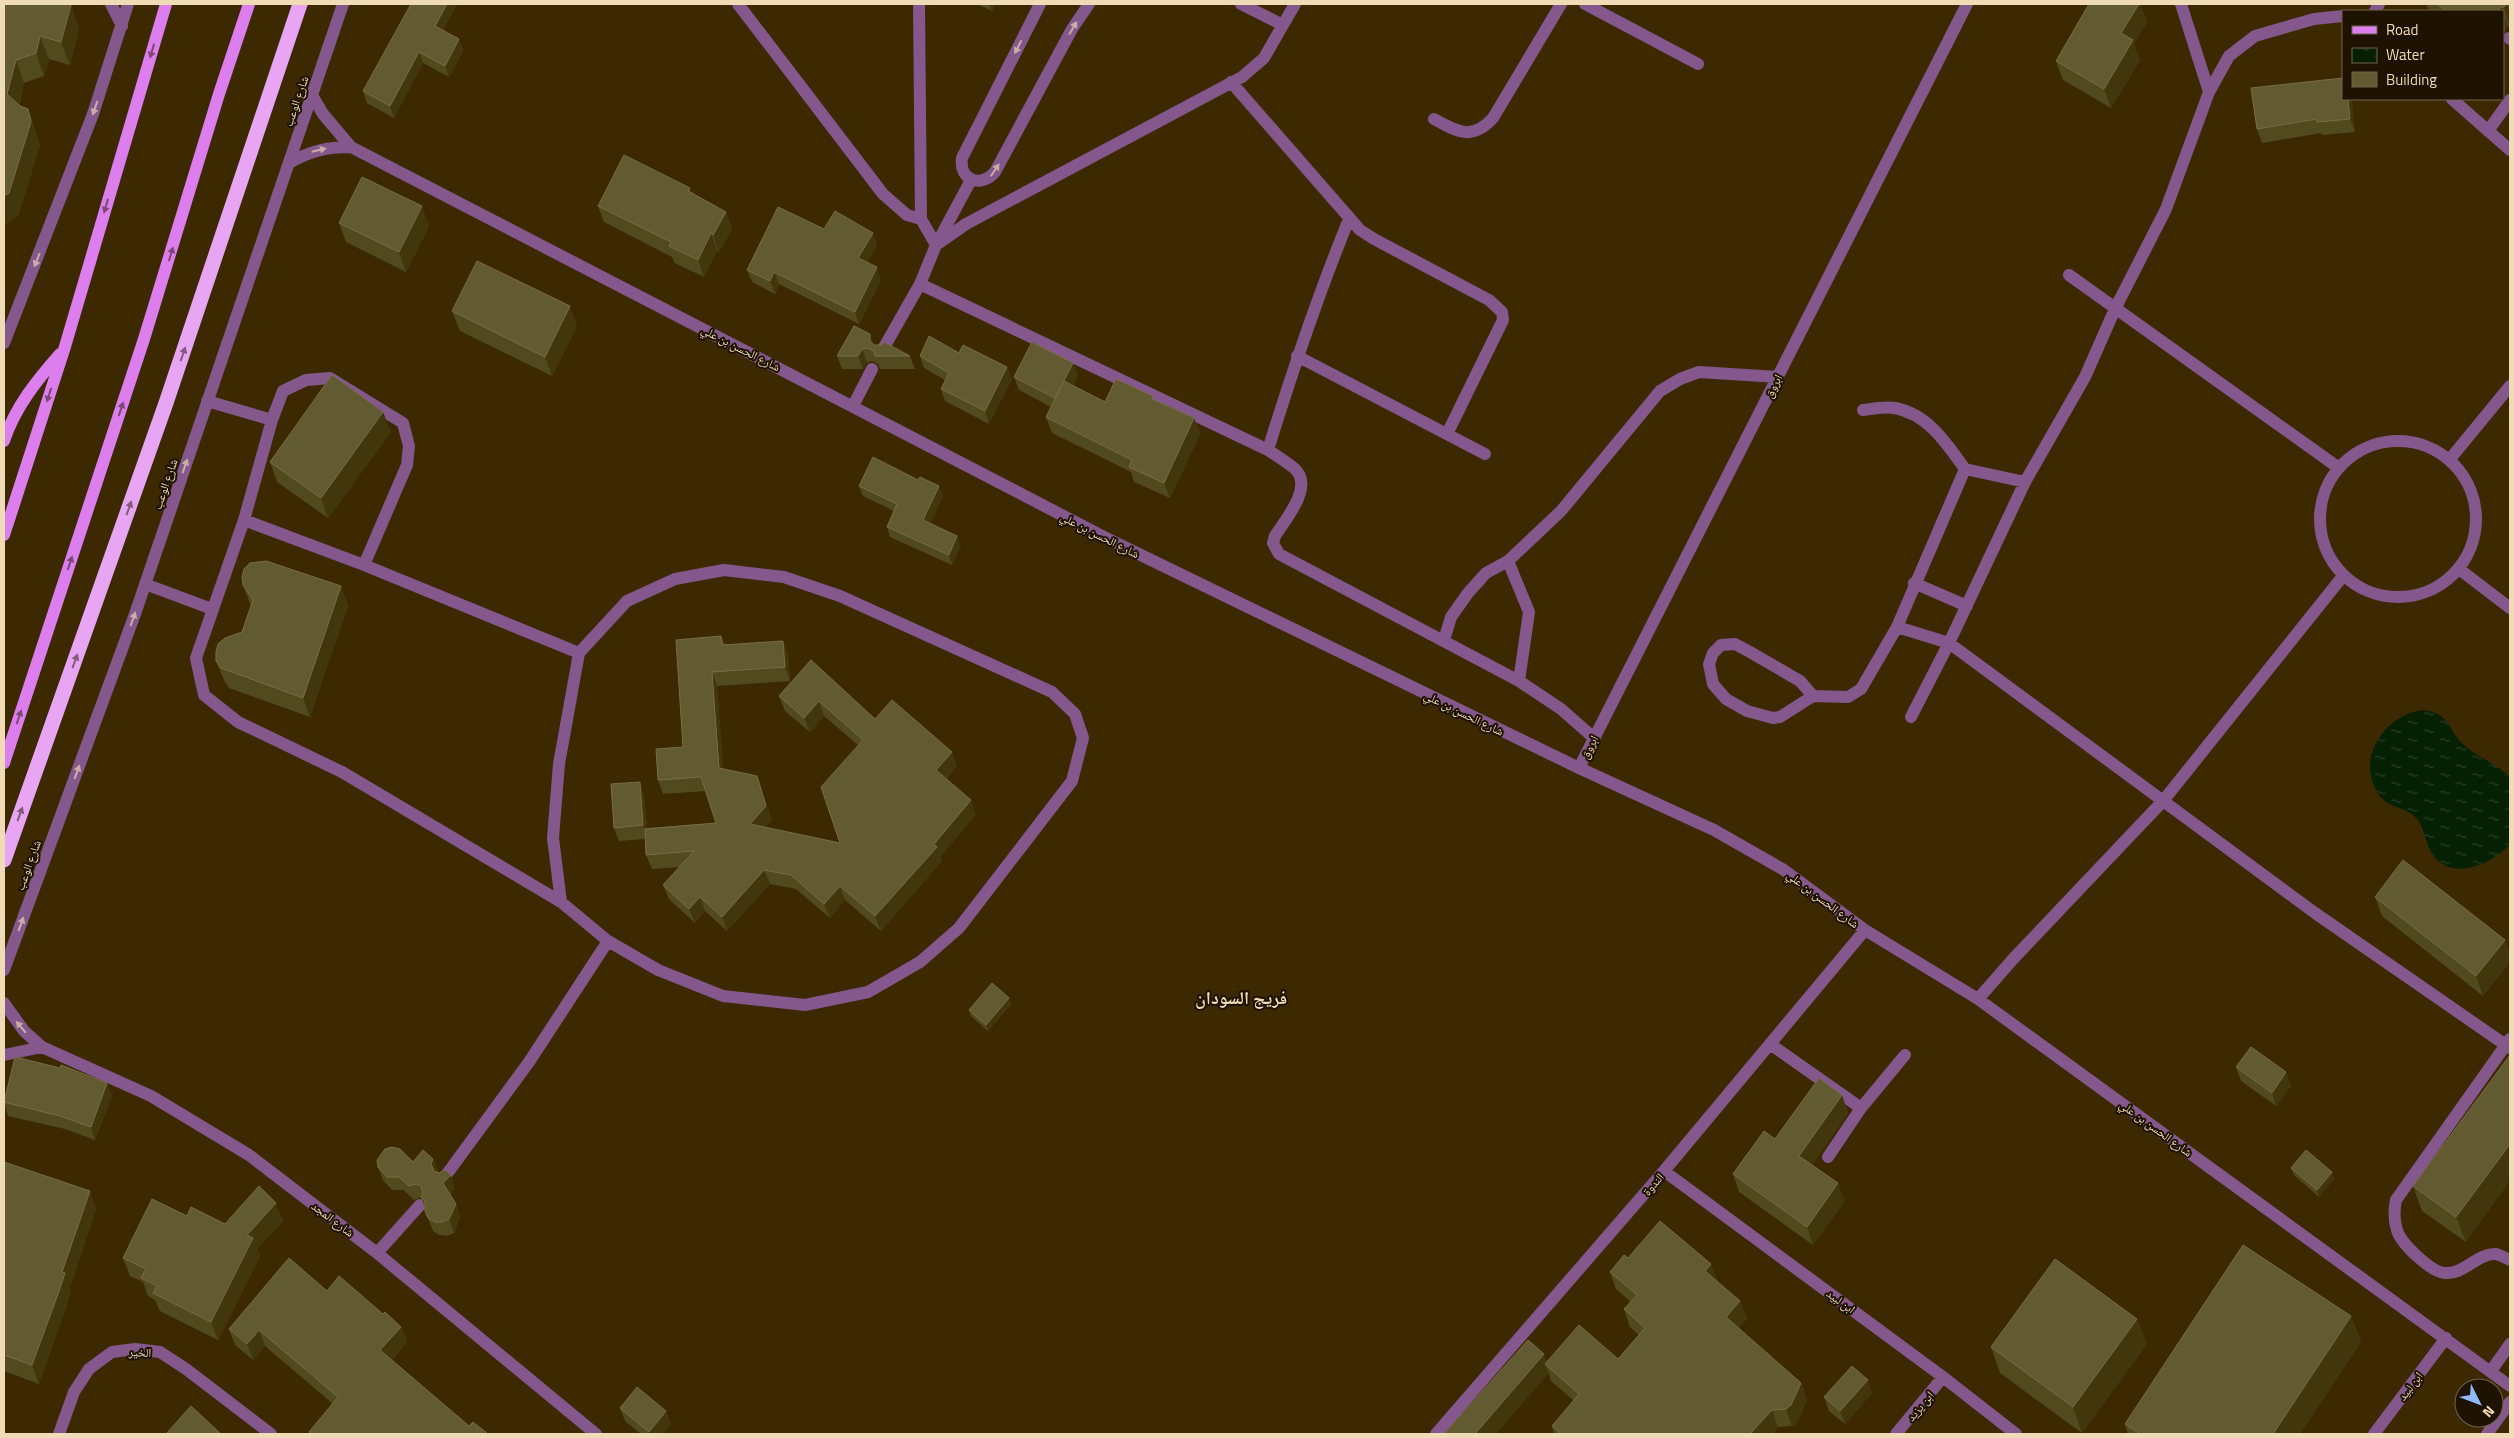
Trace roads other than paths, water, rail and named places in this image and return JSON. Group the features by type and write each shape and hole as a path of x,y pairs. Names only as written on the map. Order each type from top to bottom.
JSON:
{"highway":[{"path":"4,860 163,412 300,4"}],"main road":[{"path":"4,535 64,350 166,4"},
{"path":"4,763 144,339 219,94 249,4"},
{"path":"4,441 9,426 24,399 64,350"}],"street":[{"path":"112,4 122,26"},
{"path":"4,343 93,114 128,4"},
{"name":"شارع الوعب","path":"4,970 145,584 343,4"},
{"path":"738,4 883,194 907,215 921,219"},
{"path":"919,4 921,219 936,245"},
{"path":"1040,4 962,158 961,166 964,175 971,180 980,182 989,179 995,172 1072,29 1089,4"},
{"path":"1241,4 1283,25"},
{"path":"936,245 966,224 1252,70 1264,58 1295,4"},
{"path":"1434,120 1458,132 1477,131 1486,126 1493,118 1561,4"},
{"path":"1584,4 1698,64"},
{"name":"ابروق","path":"1579,768 1967,4"},
{"path":"2181,4 2209,92"},
{"path":"1911,717 1968,606 2025,482 2085,377 2115,309 2166,209 2209,92 2229,56 2255,36 2340,12"},
{"path":"1231,82 1349,220 1374,239 1489,300 1502,312 1503,320 1447,434"},
{"name":"شارع الحسن بن علي","path":"312,95 323,114 352,147 1119,545 1579,768 1714,830 1769,861 1865,930 1978,1000 2510,1386"},
{"path":"2453,100 2510,150"},
{"path":"2488,131 2510,100"},
{"name":"شارع الحسن بن علي","path":"288,163 308,152 330,147 352,147"},
{"path":"882,351 920,284 936,245 971,180"},
{"path":"1268,450 1321,287 1349,220"},
{"path":"2069,275 2339,468"},
{"path":"920,284 1268,450 1296,470 1302,485 1300,494 1275,536 1273,543 1279,554 1518,681 1561,709 1594,738"},
{"path":"1297,356 1484,454"},
{"path":"853,406 872,369"},
{"path":"1444,640 1451,616 1486,573 1508,561 1562,511 1660,391 1680,379 1699,372 1778,377"},
{"path":"364,565 407,465 409,446 402,423 330,378 306,380 283,391 272,420 244,520 196,658 204,695 238,722 342,772 562,902 608,941 658,970 723,996 805,1005 868,992 920,962 959,928 1072,781 1083,738 1075,714 1052,692 840,596 784,577 724,570 675,579 627,601 579,653 559,764 553,838 562,902"},
{"path":"2450,460 2510,386"},
{"path":"208,400 272,420"},
{"path":"1863,410 1894,407 1923,419 1944,440 1965,469 2025,482"},
{"path":"2405,441 2429,447 2450,460 2466,478 2475,500 2477,525 2471,548 2459,569 2439,586 2415,596 2389,598 2365,591 2343,576 2326,552 2320,523 2324,493 2339,468 2358,452 2380,443 2405,441"},
{"path":"1813,696 1800,681 1735,644 1721,645 1713,653 1709,664 1714,684 1726,699 1747,711 1773,718 1780,717 1796,705 1813,696 1848,697 1861,689 1897,627 1914,583 1965,469"},
{"path":"244,520 364,565 579,653"},
{"path":"1508,561 1529,612 1518,681"},
{"path":"2459,569 2510,608"},
{"path":"1978,1000 2014,958 2164,801 2343,576"},
{"path":"1914,583 1968,606"},
{"path":"145,584 212,609"},
{"path":"1897,627 1949,643 2315,913 2509,1044 2396,1200 2394,1210 2397,1230 2402,1241 2421,1260 2444,1274 2454,1272 2482,1257 2496,1254 2510,1260"},
{"name":"الندوة","path":"1436,1434 1664,1171 1865,930"},
{"path":"444,1178 529,1062 608,941"},
{"name":"شارع المجد","path":"4,1003 24,1031 42,1047 151,1096 249,1155 377,1253 596,1434"},
{"path":"1770,1044 1862,1108"},
{"path":"4,1055 42,1047"},
{"path":"1828,1157 1862,1108 1905,1055"},
{"name":"ابن لبيد","path":"1664,1171 1944,1377 2016,1434"},
{"path":"377,1253 420,1205"},
{"name":"ابن لبيد","path":"2374,1434 2446,1338"},
{"path":"2491,1371 2510,1344"},
{"name":"الخير","path":"59,1434 74,1392 90,1369 112,1352 135,1350 160,1352 186,1369 272,1434"},
{"name":"ابن يزيد","path":"1896,1434 1944,1377"},
{"path":"2487,1434 2510,1402"}],"water":[{"path":"2422,710 2438,714 2465,746 2510,777 2510,844 2492,859 2470,868 2458,869 2447,866 2438,860 2430,850 2422,827 2417,819 2405,810 2391,805 2383,799 2372,782 2370,768 2372,754 2385,730 2395,721 2408,714"}],"district":[{"name":"فريج السودان","path":"1241,997"}]}
